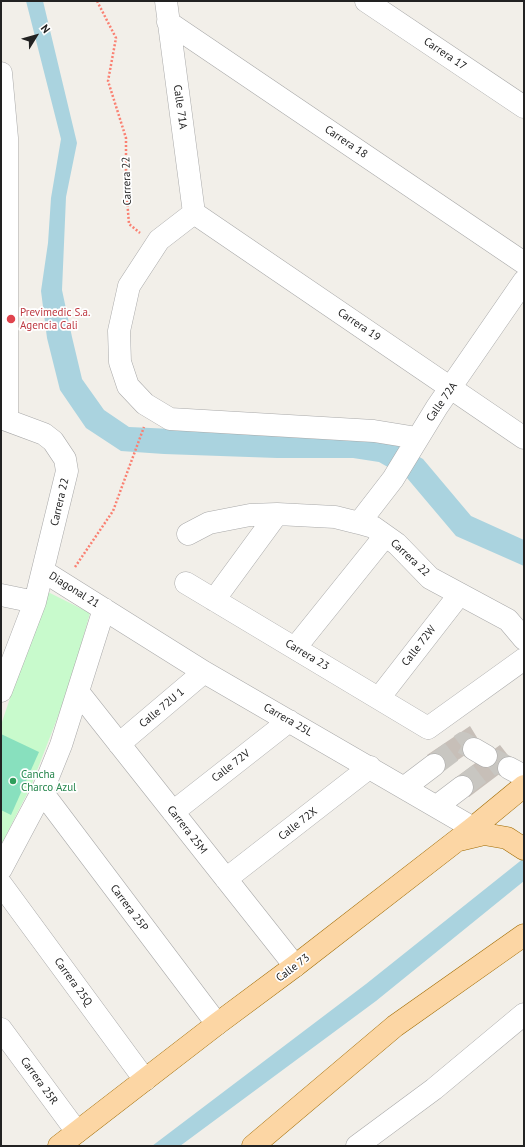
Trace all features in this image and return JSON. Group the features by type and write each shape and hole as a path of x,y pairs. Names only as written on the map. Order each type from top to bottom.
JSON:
{"main road":[{"name":"Calle 73","path":"59,1146 217,1024 472,834 524,786"},
{"path":"472,834 507,838 524,849"},
{"path":"253,1146 395,1026 524,935"}],"street":[{"name":"Carrera 17","path":"366,1 524,108"},
{"name":"Calle 71A","path":"167,11 194,213"},
{"name":"Carrera 18","path":"167,11 524,263"},
{"name":"Carrera 22","path":"1,73 7,138 4,418 44,434 54,441 65,459 67,471 35,602 1,691"},
{"path":"194,213 160,240 129,286 119,331 120,362 128,386 145,404 170,419 374,431 415,441"},
{"name":"Carrera 19","path":"194,213 524,438"},
{"name":"Calle 72A","path":"359,523 393,480 415,441 524,281"},
{"path":"214,600 277,514"},
{"name":"Carrera 22","path":"188,534 209,523 230,518 277,514 335,517 373,527 397,544 430,578 459,595 508,620 524,639"},
{"path":"295,648 385,536"},
{"name":"Diagonal 21","path":"43,571 104,610"},
{"name":"Carrera 23","path":"186,583 428,728 524,659"},
{"path":"1,595 35,602"},
{"name":"Calle 72W","path":"379,698 459,595"},
{"path":"1,869 42,792 61,745 79,693 104,610"},
{"name":"Carrera 25L","path":"104,610 204,672 437,806 472,834"},
{"name":"Calle 72U 1","path":"119,744 204,672"},
{"name":"Carrera 25M","path":"79,693 295,966"},
{"name":"Calle 72V","path":"173,812 289,721"},
{"path":"405,788 434,765"},
{"name":"Calle 72X","path":"226,879 370,767"},
{"path":"437,806 462,787"},
{"name":"Carrera 25P","path":"42,792 217,1024"},
{"name":"Carrera 25Q","path":"1,884 145,1080"},
{"path":"357,1146 434,1089 524,1014"},
{"name":"Carrera 25R","path":"1,1029 77,1132"}],"path":[{"name":"Carrera 22","path":"97,1 116,38 108,82 126,138 126,186 129,224 143,235 160,240"},
{"path":"62,584 105,525 119,497 125,477 145,427"}],"green space":[{"path":"46,591 90,613 69,688 31,786 1,845 1,725"},
{"name":"Cancha Charco Azul","path":"1,734 39,752 11,815 1,810"}],"water":[{"path":"26,1 43,1 77,143 66,197 62,290 82,379 104,410 129,427 387,439 423,459 471,516 524,540 524,566 456,536 407,478 379,462 353,458 277,458 121,451 86,428 60,390 47,338 41,291 48,243 51,198 61,139"},
{"path":"524,858 524,881 376,1001 180,1146 152,1146 366,984"}],"building":[{"path":"470,726 481,744 439,773 427,755"},
{"path":"500,745 514,763 469,797 455,778"}],"tunnel":[{"path":"434,765 463,743 474,749"},
{"path":"462,787 496,761 509,768"}],"place":[{"name":"Previmedic S.a. Agencia Cali","path":"11,319"},
{"name":"Cancha Charco Azul","path":"13,781"}]}
